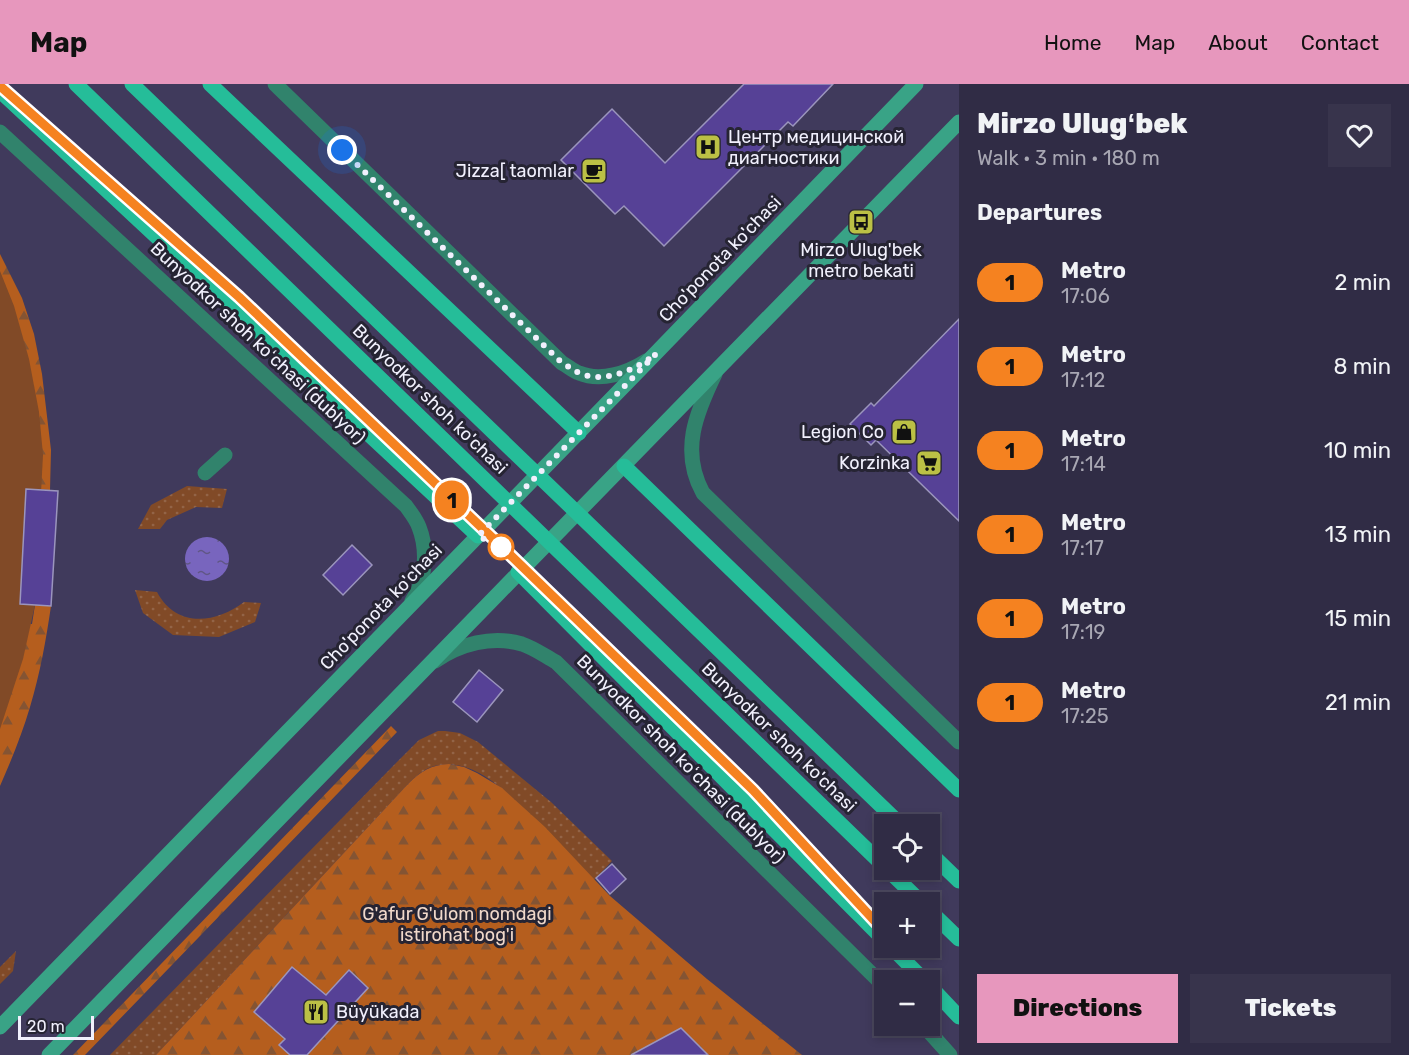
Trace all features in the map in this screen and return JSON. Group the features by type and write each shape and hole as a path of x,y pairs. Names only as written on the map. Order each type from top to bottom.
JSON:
{"main road":[{"name":"Bunyodkor shoh ko'chasi","path":"76,84 874,857"},
{"name":"Bunyodkor shoh ko'chasi","path":"132,84 889,814"},
{"path":"210,84 579,433"},
{"name":"Cho'ponota ko'chasi","path":"0,1027 916,84"},
{"path":"0,92 478,536"},
{"path":"49,1055 959,122"},
{"path":"624,466 959,790"},
{"path":"518,572 874,930"},
{"path":"940,863 959,881"},
{"name":"Bunyodkor shoh ko'chasi","path":"898,880 910,892"},
{"path":"940,921 959,939"},
{"path":"902,958 914,970"},
{"path":"940,997 959,1017"}],"street":[{"path":"275,84 562,363 578,373 604,376 634,369 656,354"},
{"name":"Bunyodkor shoh koʻchasi (dublyor)","path":"0,132 406,506 419,525 423,538 424,568 417,594 405,610"},
{"path":"717,370 700,407 691,446 694,472 703,493 959,742"},
{"path":"205,473 225,455"},
{"name":"Bunyodkor shoh koʻchasi (dublyor)","path":"421,672 456,650 490,640 521,644 556,662 874,976"},
{"path":"933,1036 950,1055"}],"shaded area":[{"path":"0,271 14,306 29,359 39,412 43,455 35,605 23,659 0,729"},
{"path":"187,486 227,489 222,508 196,507 167,520 160,529 138,529 151,505"},
{"path":"135,590 157,592 165,604 175,612 197,619 221,615 244,602 261,603 255,622 219,637 173,635 143,613"},
{"path":"438,731 460,733 478,742 551,802 612,861 594,880 513,798 490,780 466,767 439,765 430,768 408,784 156,1055 110,1055 419,740"},
{"path":"16,951 13,971 0,984 0,967"}],"green space":[{"path":"0,254 22,298 34,334 42,374 51,450 50,490 0,487"},
{"path":"35,605 51,606 42,657 27,717 0,786 0,622 32,624"},
{"path":"391,726 397,732 85,1055 73,1055"},
{"name":"G'afur G'ulom nomdagi istirohat bog'i","path":"449,764 464,767 502,788 545,827 610,896 707,979 802,1055 156,1055 408,784 427,770"}],"water":[{"path":"207,537 216,538 223,543 228,550 228,568 223,575 216,580 207,581 198,580 191,575 186,568 185,559 186,550 191,543 198,538"}],"building":[{"path":"744,84 833,84 793,126 788,122 664,246 624,206 615,214 561,160 612,109 665,163"},
{"path":"959,319 959,521 876,440 871,445 850,424 871,403 874,406"},
{"path":"26,489 58,491 51,606 20,604"},
{"path":"352,545 372,565 343,595 323,575"},
{"path":"479,670 503,690 477,722 453,702"},
{"path":"612,864 626,879 610,894 596,878"},
{"path":"292,967 326,995 349,970 368,988 307,1055 290,1055 279,1045 285,1039 254,1012"},
{"path":"681,1028 708,1055 631,1055"}],"metro line":[{"name":"1","path":"0,86 239,297 500,545 753,790 874,920"}],"place":[{"name":"Центр медицинской диагностики","path":"708,147"},
{"name":"Jizza[ taomlar","path":"594,171"},
{"name":"Mirzo Ulug'bek metro bekati","path":"861,222"},
{"name":"Legion Co","path":"904,432"},
{"name":"Korzinka","path":"929,463"},
{"name":"Büyükada","path":"316,1012"}],"route":[{"path":"342,150 562,363 578,373 604,376 634,369 656,354 478,536 501,547"}]}
